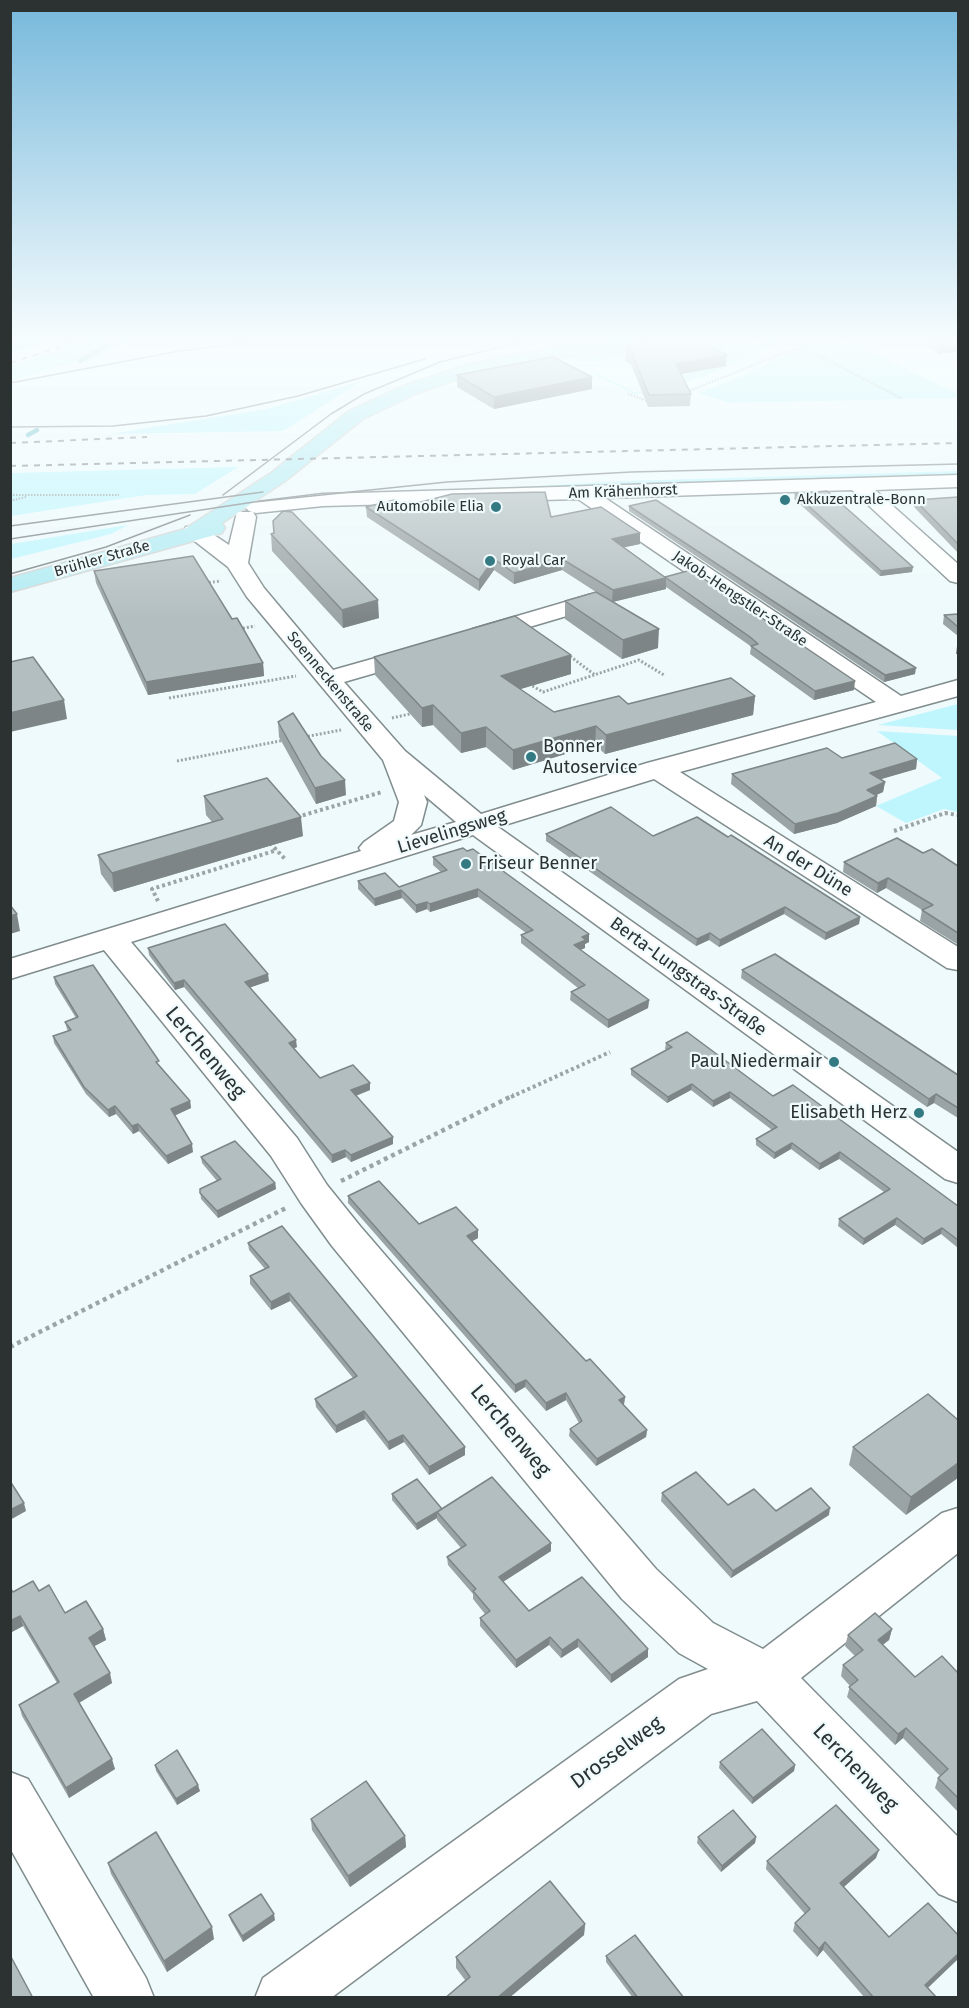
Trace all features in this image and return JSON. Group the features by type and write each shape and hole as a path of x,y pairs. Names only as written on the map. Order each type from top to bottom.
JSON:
{"main road":[{"path":"194,532 278,477 334,433"},
{"path":"194,532 251,512 274,487 278,477"},
{"name":"Brühler Straße","path":"10,585 194,532"}],"street":[{"name":"Am Krähenhorst","path":"278,477 323,500"},
{"name":"Am Krähenhorst","path":"251,512 323,500 958,481"},
{"path":"858,484 958,576"},
{"name":"Jakob-Hengstler-Straße","path":"584,493 896,704"},
{"path":"147,547 185,546 235,564 251,512"},
{"name":"Soenneckenstraße","path":"194,532 211,541 235,564 280,622 395,757 476,824"},
{"path":"325,675 451,643 590,603"},
{"name":"Lievelingsweg","path":"10,969 119,949 166,921 302,878 657,769 958,688"},
{"path":"348,864 407,825 413,802 395,757"},
{"name":"An der Düne","path":"657,769 958,962"},
{"name":"Berta-Lungstras-Straße","path":"476,824 958,1170"},
{"name":"Lerchenweg","path":"119,949 284,1147 314,1194 346,1236 639,1584 696,1638 766,1676 958,1875"},
{"name":"Drosselweg","path":"283,1998 697,1695 766,1676 958,1527"},
{"path":"10,1797 126,1998"}],"path":[{"path":"10,495 119,495"},
{"path":"10,501 29,496"},
{"path":"200,584 235,564"},
{"path":"232,630 280,622"},
{"path":"565,652 596,675"},
{"path":"521,685 530,684 543,692 639,660 664,675"},
{"path":"169,698 325,675"},
{"path":"299,738 419,712"},
{"path":"177,761 288,740"},
{"path":"291,818 406,785"},
{"path":"894,831 945,813 958,814"},
{"path":"264,836 302,878"},
{"path":"166,921 153,889 277,850"}],"shaded area":[{"path":"118,433 185,433 110,434"},
{"path":"238,467 195,494 146,495 11,516 11,473"},
{"path":"958,471 958,479 461,490 628,481"},
{"path":"128,525 111,534 11,559 11,544"},
{"path":"958,704 958,730 878,725"},
{"path":"877,731 958,736 958,812 944,809 906,823 876,806 942,778"}],"building":[{"path":"827,491 913,567 881,571 795,494"},
{"path":"545,492 551,517 601,507 640,533 612,539 666,578 613,590 562,559 514,573 494,559 479,580 366,507 394,500 405,506 452,494"},
{"path":"958,497 958,544 915,500"},
{"path":"656,500 916,668 885,675 629,506"},
{"path":"283,511 292,512 378,600 342,610 271,534 274,533 273,521"},
{"path":"193,556 232,619 237,618 263,663 146,682 94,571"},
{"path":"691,570 855,681 815,691 751,646 758,644 750,637 665,577"},
{"path":"596,592 659,629 623,640 565,601"},
{"path":"958,614 958,627 944,615"},
{"path":"515,616 571,655 501,676 554,712 619,696 628,704 731,678 755,696 606,735 596,726 513,750 486,727 461,733 433,705 422,708 374,657"},
{"path":"33,657 64,700 10,713 10,662"},
{"path":"293,713 321,756 345,780 315,788 278,722"},
{"path":"895,743 917,759 870,773 885,782 867,790 877,796 838,813 795,824 732,774 827,748 842,758"},
{"path":"267,778 301,817 112,873 98,855 223,819 204,796"},
{"path":"611,807 653,836 697,817 728,837 731,835 860,917 826,933 785,907 720,940 710,933 697,939 546,834"},
{"path":"897,838 923,853 932,849 958,866 958,933 922,910 933,905 888,878 878,883 844,862"},
{"path":"463,848 467,851 473,849 589,934 582,937 586,940 574,945 649,1000 608,1020 571,992 585,985 521,935 533,930 478,889 430,904 427,902 416,905 401,890 374,899 358,881 385,873 399,887 447,870 433,857"},
{"path":"10,905 17,914 10,916"},
{"path":"225,924 268,974 245,982 296,1040 289,1043 320,1078 353,1065 370,1083 351,1090 393,1137 351,1155 345,1150 332,1155 184,980 174,983 148,948"},
{"path":"775,954 958,1075 958,1108 936,1094 929,1099 742,970"},
{"path":"93,965 159,1061 156,1062 190,1101 171,1109 192,1144 166,1156 138,1124 132,1126 115,1106 108,1110 84,1087 53,1036 71,1030 65,1022 78,1017 54,977"},
{"path":"687,1032 773,1096 793,1085 958,1206 958,1240 942,1228 924,1239 897,1218 864,1239 839,1219 890,1189 840,1152 820,1164 792,1143 775,1153 756,1139 777,1127 730,1092 713,1101 692,1084 668,1097 631,1069 672,1047 666,1043"},
{"path":"235,1141 275,1183 217,1211 200,1193 200,1189 221,1179 201,1157"},
{"path":"379,1181 419,1224 456,1207 478,1230 467,1236 586,1361 590,1359 625,1397 619,1400 647,1430 597,1459 570,1429 582,1421 566,1393 546,1403 526,1380 515,1385 348,1196"},
{"path":"282,1226 465,1447 429,1467 403,1435 388,1442 364,1411 336,1426 315,1399 357,1376 289,1293 271,1302 250,1276 269,1267 248,1243"},
{"path":"928,1394 958,1420 958,1463 911,1497 853,1447"},
{"path":"696,1472 728,1505 754,1489 776,1511 811,1488 830,1508 733,1571 662,1493"},
{"path":"492,1477 551,1543 499,1577 529,1611 582,1577 648,1649 611,1675 578,1639 562,1650 550,1637 516,1660 480,1618 490,1611 473,1591 476,1589 447,1557 466,1545 437,1512"},
{"path":"417,1479 442,1509 416,1524 392,1494"},
{"path":"10,1481 24,1503 10,1510"},
{"path":"33,1581 39,1591 49,1585 65,1613 86,1601 103,1629 89,1638 110,1673 74,1694 112,1759 66,1788 19,1705 59,1682 20,1616 10,1621 10,1588 13,1592"},
{"path":"875,1613 892,1629 878,1640 915,1677 942,1656 958,1673 958,1798 938,1778 948,1769 906,1728 898,1734 849,1687 858,1680 843,1665 863,1650 848,1635"},
{"path":"762,1729 795,1765 753,1798 720,1762"},
{"path":"177,1750 198,1785 176,1799 155,1765"},
{"path":"366,1781 405,1836 348,1876 311,1819"},
{"path":"836,1805 879,1850 840,1883 889,1937 928,1903 958,1935 958,1954 925,1985 937,1998 874,1998 825,1942 819,1949 795,1923 810,1909 767,1861"},
{"path":"733,1810 756,1837 722,1866 698,1837"},
{"path":"156,1832 212,1927 164,1961 108,1863"},
{"path":"550,1881 585,1924 497,1998 445,1998 470,1977 456,1957"},
{"path":"261,1894 274,1914 242,1936 229,1915"},
{"path":"635,1935 684,1998 638,1998 606,1956"},
{"path":"10,1955 33,1998 10,1998"}],"waterway":[{"path":"28,435 32,433"}],"tram line":[{"path":"223,495 306,433"},
{"path":"10,539 254,502 447,482 631,472 958,464"},
{"path":"10,526 263,492"},
{"path":"10,574 106,547 190,515"}],"railway":[{"path":"10,443 147,437"},
{"path":"10,466 958,443"}],"place":[{"name":"Akkuzentrale-Bonn","path":"785,500"},
{"name":"Automobile Elia","path":"496,507"},
{"name":"Royal Car","path":"490,561"},
{"name":"Bonner Autoservice","path":"531,757"},
{"name":"Friseur Benner","path":"466,864"},
{"name":"Paul Niedermair","path":"834,1062"},
{"name":"Elisabeth Herz","path":"919,1113"}]}
